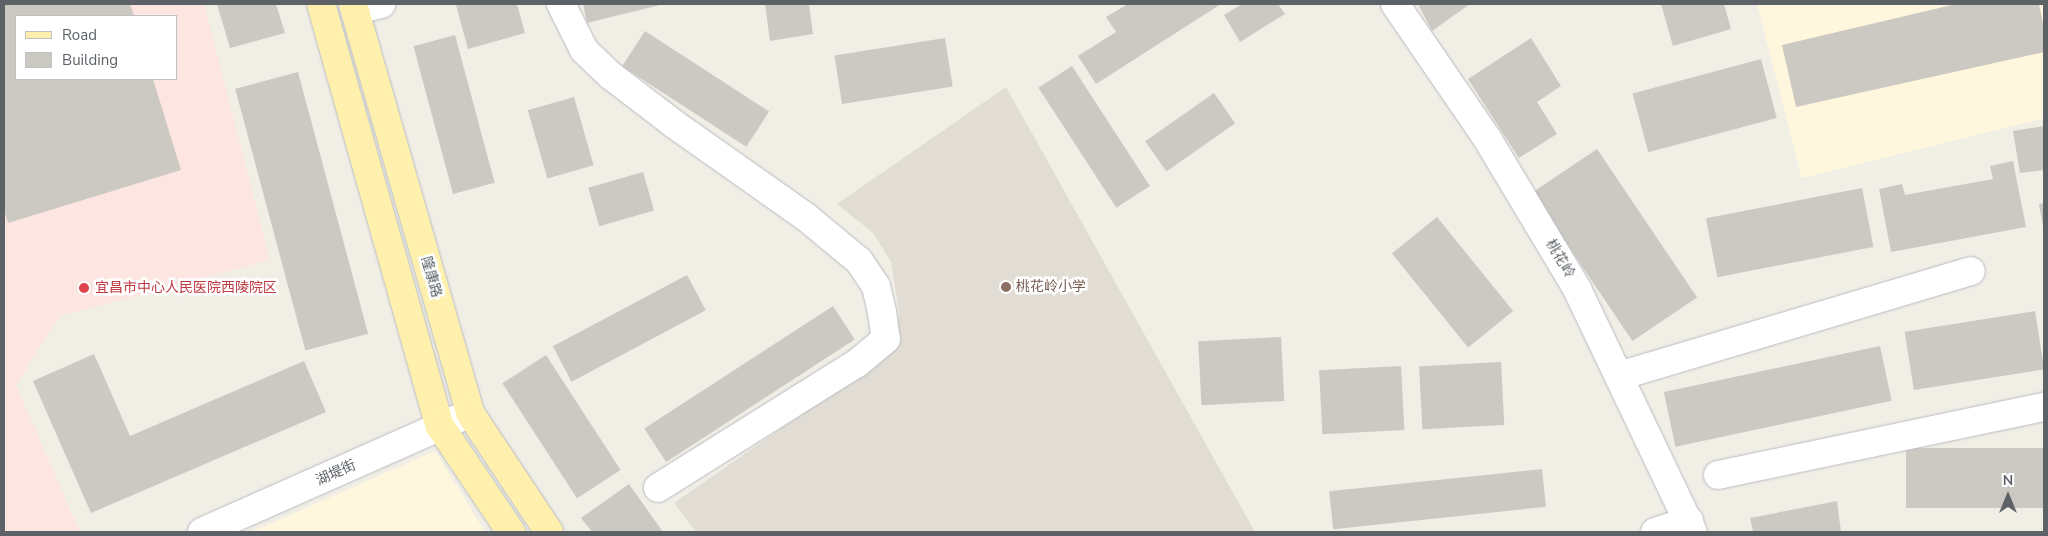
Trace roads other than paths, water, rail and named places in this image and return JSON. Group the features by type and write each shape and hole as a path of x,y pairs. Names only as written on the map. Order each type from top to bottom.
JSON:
{"main road":[{"path":"321,4 440,426 510,532"},
{"name":"隆康路","path":"363,6 470,413 549,532"}],"street":[{"path":"561,4 584,50 610,75 674,124 806,217 859,261 876,286 882,312 886,339 857,363 658,488"},
{"name":"桃花岭","path":"1395,4 1488,140 1577,289 1691,526"},
{"path":"1619,376 1971,271"},
{"path":"1718,475 2044,407"},
{"name":"湖堤街","path":"202,532 470,413"},
{"path":"1655,532 1691,526"}],"place":[{"name":"桃花岭小学","path":"1006,287"},
{"name":"宜昌市中心人民医院西陵院区","path":"84,288"}]}
